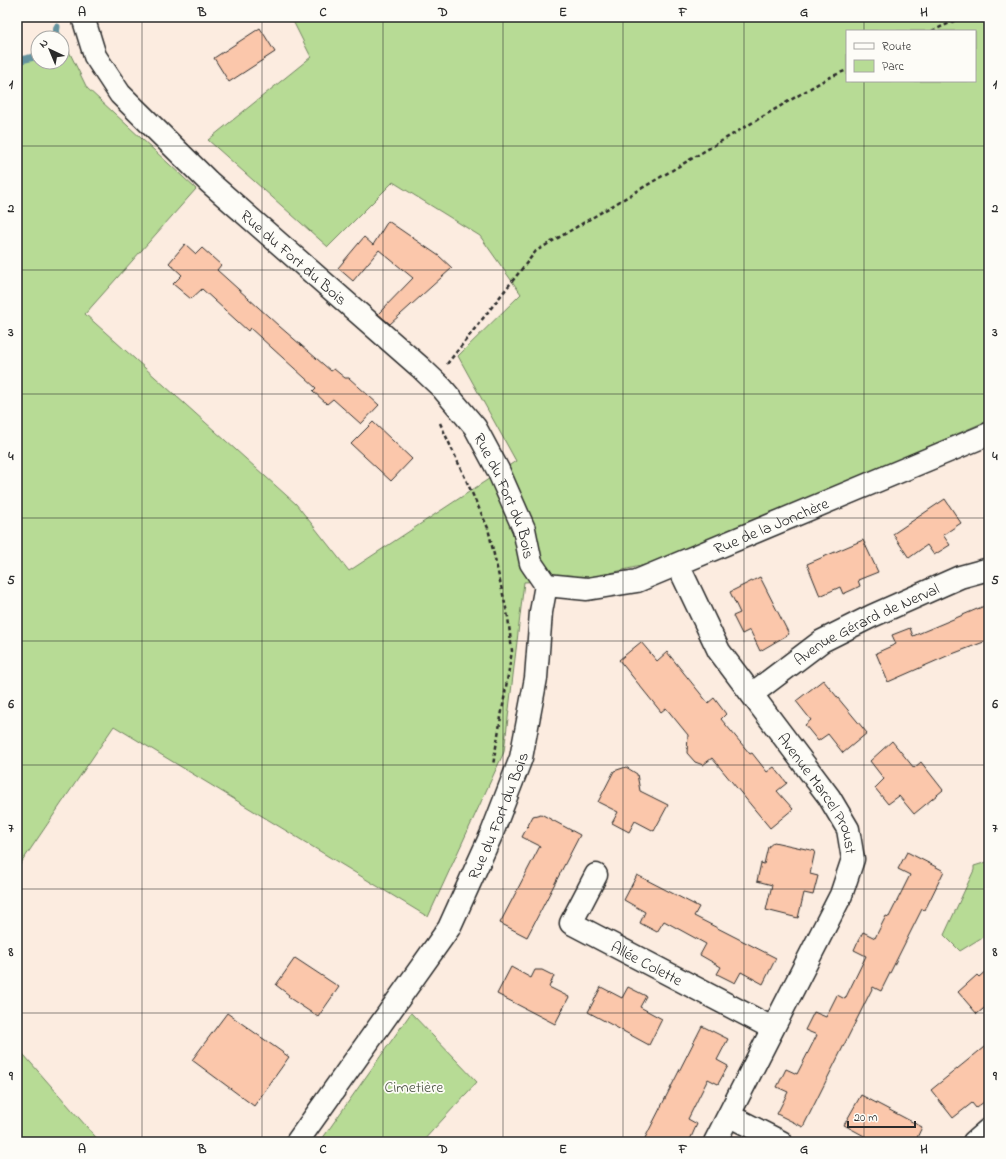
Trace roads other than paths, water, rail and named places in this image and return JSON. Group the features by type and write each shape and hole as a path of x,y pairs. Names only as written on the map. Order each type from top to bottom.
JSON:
{"street":[{"name":"Rue du Fort du Bois","path":"83,17 95,56 120,94 210,182 434,380 475,427 498,470 524,529 531,563 546,585 541,612 536,678 521,758 492,833 449,928 296,1142"},
{"name":"Rue de la Jonchère","path":"546,585 587,589 637,582 989,434"},
{"name":"Avenue Marcel Proust","path":"678,564 719,651 830,797 848,829 853,860 841,895 772,1028 730,1116 715,1142"},
{"name":"Avenue Gérard de Nerval","path":"752,694 822,641 872,616 960,577 989,569"},
{"name":"Allée Colette","path":"596,874 571,924 772,1028"},
{"path":"730,1116 780,1142"},
{"path":"974,1142 989,1129"}],"waterway":[{"path":"17,61 30,58"}],"park label":[{"name":"Cimetière","path":"414,1086"}]}
